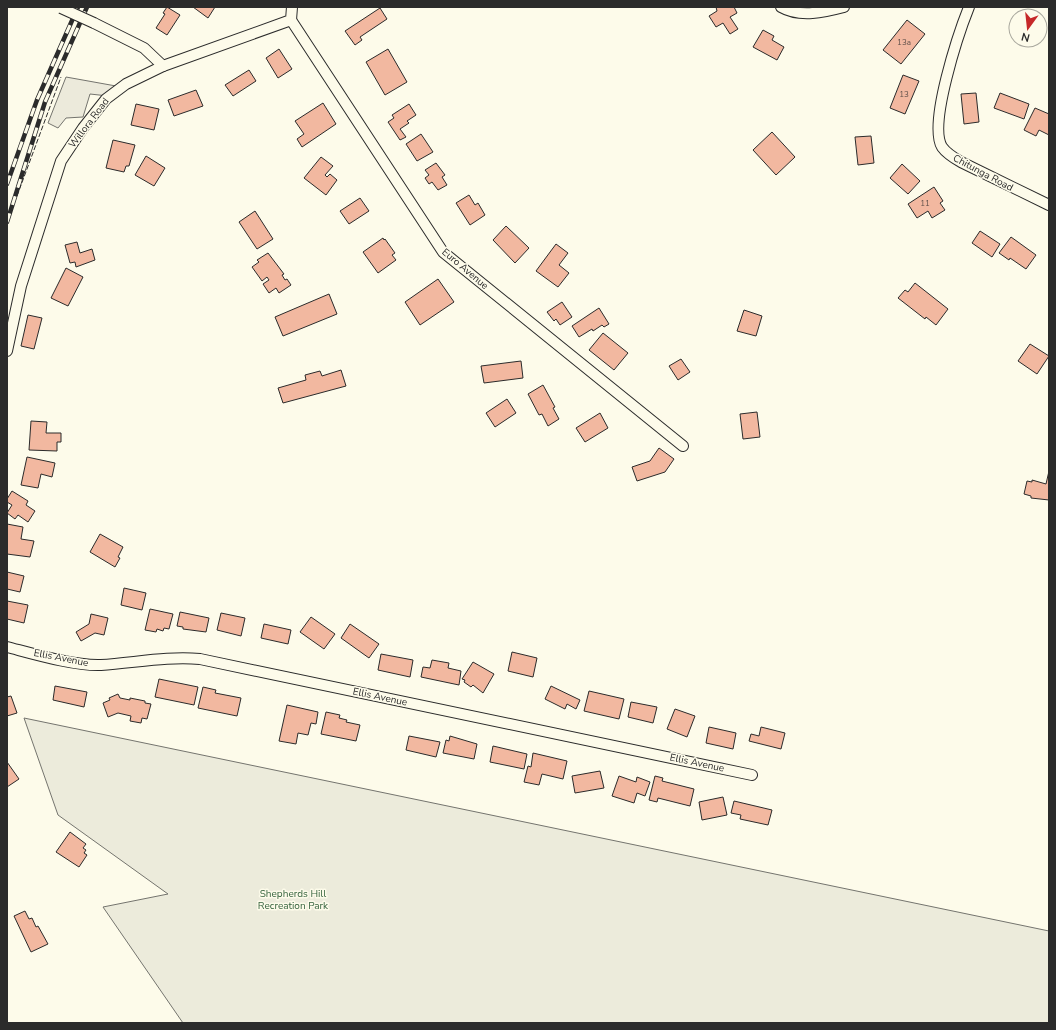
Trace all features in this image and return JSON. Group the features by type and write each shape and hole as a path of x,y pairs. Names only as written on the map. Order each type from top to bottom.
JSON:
{"street":[{"path":"60,7 144,48 163,66"},
{"path":"291,20 292,7"},
{"path":"781,7 801,13 825,12 844,7"},
{"name":"Chitunga Road","path":"969,7 940,111 939,134 941,146 949,155 961,162 1049,205"},
{"name":"Willora Road","path":"7,351 21,286 61,162 83,128 114,92 163,66 291,20"},
{"name":"Euro Avenue","path":"291,20 443,252 683,446"},
{"name":"Ellis Avenue","path":"7,647 80,663 100,665 184,658 200,659 752,775"}],"green space":[{"name":"Shepherds Hill Recreation Park","path":"24,718 1049,931 1049,1023 183,1023 103,907 168,894 58,815"}],"shaded area":[{"path":"66,77 116,86 108,96 90,94 83,117 66,118 58,128 48,123"}],"building":[{"path":"167,7 180,15 167,35 156,28 165,14 163,13"},
{"path":"193,7 215,7 208,18"},
{"path":"716,7 734,7 737,13 730,17 738,29 730,34 723,23 716,27 709,16 717,11"},
{"path":"380,8 387,19 360,37 362,40 355,45 345,31"},
{"path":"907,20 925,34 901,64 883,50"},
{"path":"763,30 774,36 772,40 784,47 777,60 753,47"},
{"path":"279,49 292,69 278,78 266,58"},
{"path":"388,49 407,82 385,95 366,62"},
{"path":"249,70 256,81 233,96 225,85"},
{"path":"903,75 919,81 905,114 890,108"},
{"path":"196,90 203,106 174,116 168,100"},
{"path":"976,93 979,122 964,124 961,94"},
{"path":"1000,93 1029,104 1024,119 994,108"},
{"path":"323,103 336,124 302,147 297,139 304,134 295,121"},
{"path":"136,104 159,109 154,130 131,125"},
{"path":"409,104 416,115 407,121 409,123 400,129 406,137 400,140 388,122 394,118 392,115"},
{"path":"1035,108 1049,114 1049,135 1039,130 1036,136 1024,130"},
{"path":"772,132 795,157 776,175 753,150"},
{"path":"421,134 433,152 417,161 406,144"},
{"path":"871,136 874,163 858,165 855,137"},
{"path":"113,140 135,145 129,166 126,166 124,172 106,168"},
{"path":"146,156 165,168 154,186 135,175"},
{"path":"321,157 333,166 325,175 327,177 330,174 337,180 326,195 304,178"},
{"path":"436,163 445,175 442,177 447,185 438,190 432,182 429,184 425,178 429,175 425,170"},
{"path":"902,164 920,181 908,194 890,178"},
{"path":"934,187 943,201 940,203 945,210 932,218 928,211 917,218 908,204"},
{"path":"469,195 475,205 478,203 485,215 470,225 456,203"},
{"path":"360,198 369,211 349,224 340,211"},
{"path":"255,211 273,239 257,249 239,222"},
{"path":"506,226 529,248 515,263 493,240"},
{"path":"980,231 1000,244 992,257 972,243"},
{"path":"1011,237 1036,255 1026,269 1010,258 1009,260 999,253"},
{"path":"383,238 395,253 392,255 396,260 378,273 363,252"},
{"path":"77,242 80,253 92,249 95,260 76,267 75,262 70,263 65,245"},
{"path":"556,244 568,253 559,265 569,273 558,287 536,271"},
{"path":"268,253 284,274 282,275 285,280 287,279 291,285 279,293 276,288 269,293 263,284 269,280 267,277 262,281 252,267 259,262 257,260"},
{"path":"66,268 83,277 68,306 51,298"},
{"path":"438,279 454,302 420,325 405,302"},
{"path":"915,283 948,309 936,325 926,317 925,319 898,298 905,290 908,292"},
{"path":"329,294 337,314 283,336 275,317"},
{"path":"562,302 572,317 560,325 556,319 554,321 547,312"},
{"path":"599,308 609,324 604,327 602,325 593,331 592,329 579,337 572,326"},
{"path":"744,310 762,316 756,336 737,331"},
{"path":"28,315 42,318 34,349 21,346"},
{"path":"603,333 628,353 614,370 589,350"},
{"path":"1030,344 1049,356 1037,374 1018,361"},
{"path":"681,359 690,372 678,380 669,366"},
{"path":"521,361 523,378 484,383 481,366"},
{"path":"341,370 346,386 283,403 278,388 306,380 305,375 320,371 322,376"},
{"path":"543,385 555,407 553,408 559,419 548,426 542,414 539,415 528,394"},
{"path":"507,399 516,413 495,427 486,413"},
{"path":"757,412 760,437 743,439 740,414"},
{"path":"600,413 608,428 585,442 576,428"},
{"path":"31,421 47,422 46,433 61,433 61,442 57,442 57,451 29,450"},
{"path":"659,448 674,459 665,472 637,481 632,467 650,461"},
{"path":"27,457 55,463 52,477 41,474 38,488 21,485"},
{"path":"1049,471 1049,500 1031,498 1031,496 1024,494 1027,481 1032,482 1032,480 1046,484"},
{"path":"12,491 28,501 26,505 35,511 28,522 18,515 15,519 7,513 12,505 7,502 7,499"},
{"path":"7,524 23,527 21,539 34,541 30,557 7,554"},
{"path":"100,534 123,547 118,557 120,558 115,567 90,552"},
{"path":"7,572 24,576 20,592 7,589"},
{"path":"124,588 146,593 142,610 121,605"},
{"path":"7,601 28,605 24,623 7,619"},
{"path":"150,609 173,614 169,629 164,628 163,631 157,629 156,632 145,630"},
{"path":"180,612 209,618 206,632 183,629 183,627 177,626"},
{"path":"221,613 245,618 241,636 217,630"},
{"path":"91,614 108,618 104,635 95,633 81,641 76,632 89,624"},
{"path":"311,617 335,634 324,649 300,632"},
{"path":"264,624 291,630 288,644 261,638"},
{"path":"350,624 379,644 369,658 341,638"},
{"path":"512,652 537,658 533,677 508,671"},
{"path":"381,654 413,660 410,677 378,670"},
{"path":"432,660 449,663 448,668 461,671 459,685 421,677 423,667 430,668"},
{"path":"473,662 494,674 483,693 473,685 471,687 464,682 465,680 462,679"},
{"path":"159,679 198,687 194,705 155,697"},
{"path":"55,686 87,692 84,707 53,700"},
{"path":"551,686 580,700 576,709 567,704 565,709 545,699"},
{"path":"203,687 216,690 215,693 241,698 237,716 198,708"},
{"path":"589,691 624,699 619,719 584,711"},
{"path":"118,694 120,698 130,700 130,698 145,701 145,703 151,704 147,719 142,718 141,723 130,721 131,716 118,713 108,717 103,703 110,700 109,698"},
{"path":"11,696 17,713 7,716 7,697"},
{"path":"631,702 657,707 653,723 628,717"},
{"path":"287,705 318,712 316,724 311,723 308,735 298,733 296,744 279,741"},
{"path":"675,709 695,716 687,737 667,729"},
{"path":"326,712 340,715 339,718 347,720 346,722 360,725 356,741 321,734"},
{"path":"709,727 736,733 733,749 706,743"},
{"path":"761,727 785,733 781,749 749,741 751,734 759,736"},
{"path":"409,736 440,742 436,757 406,750"},
{"path":"450,736 477,744 474,759 443,753 446,740 449,741"},
{"path":"493,746 527,754 524,769 490,762"},
{"path":"533,753 567,761 563,779 542,774 539,785 524,782 528,766 531,767"},
{"path":"7,762 19,779 7,787"},
{"path":"600,771 604,788 575,793 572,776"},
{"path":"619,776 636,782 637,777 650,782 645,796 637,793 634,803 612,796"},
{"path":"655,776 663,778 662,781 694,789 690,806 658,798 657,802 649,800"},
{"path":"723,797 727,815 702,820 699,802"},
{"path":"734,801 772,810 768,825 740,819 741,815 731,813"},
{"path":"70,832 86,844 83,848 86,850 84,853 87,855 79,867 56,852"},
{"path":"25,911 29,919 32,918 36,927 38,926 48,944 31,952 14,916"}],"railway":[{"path":"7,184 37,100 78,7"},
{"path":"7,222 45,102 87,7"}],"fence":[{"path":"17,196 61,77"}]}
